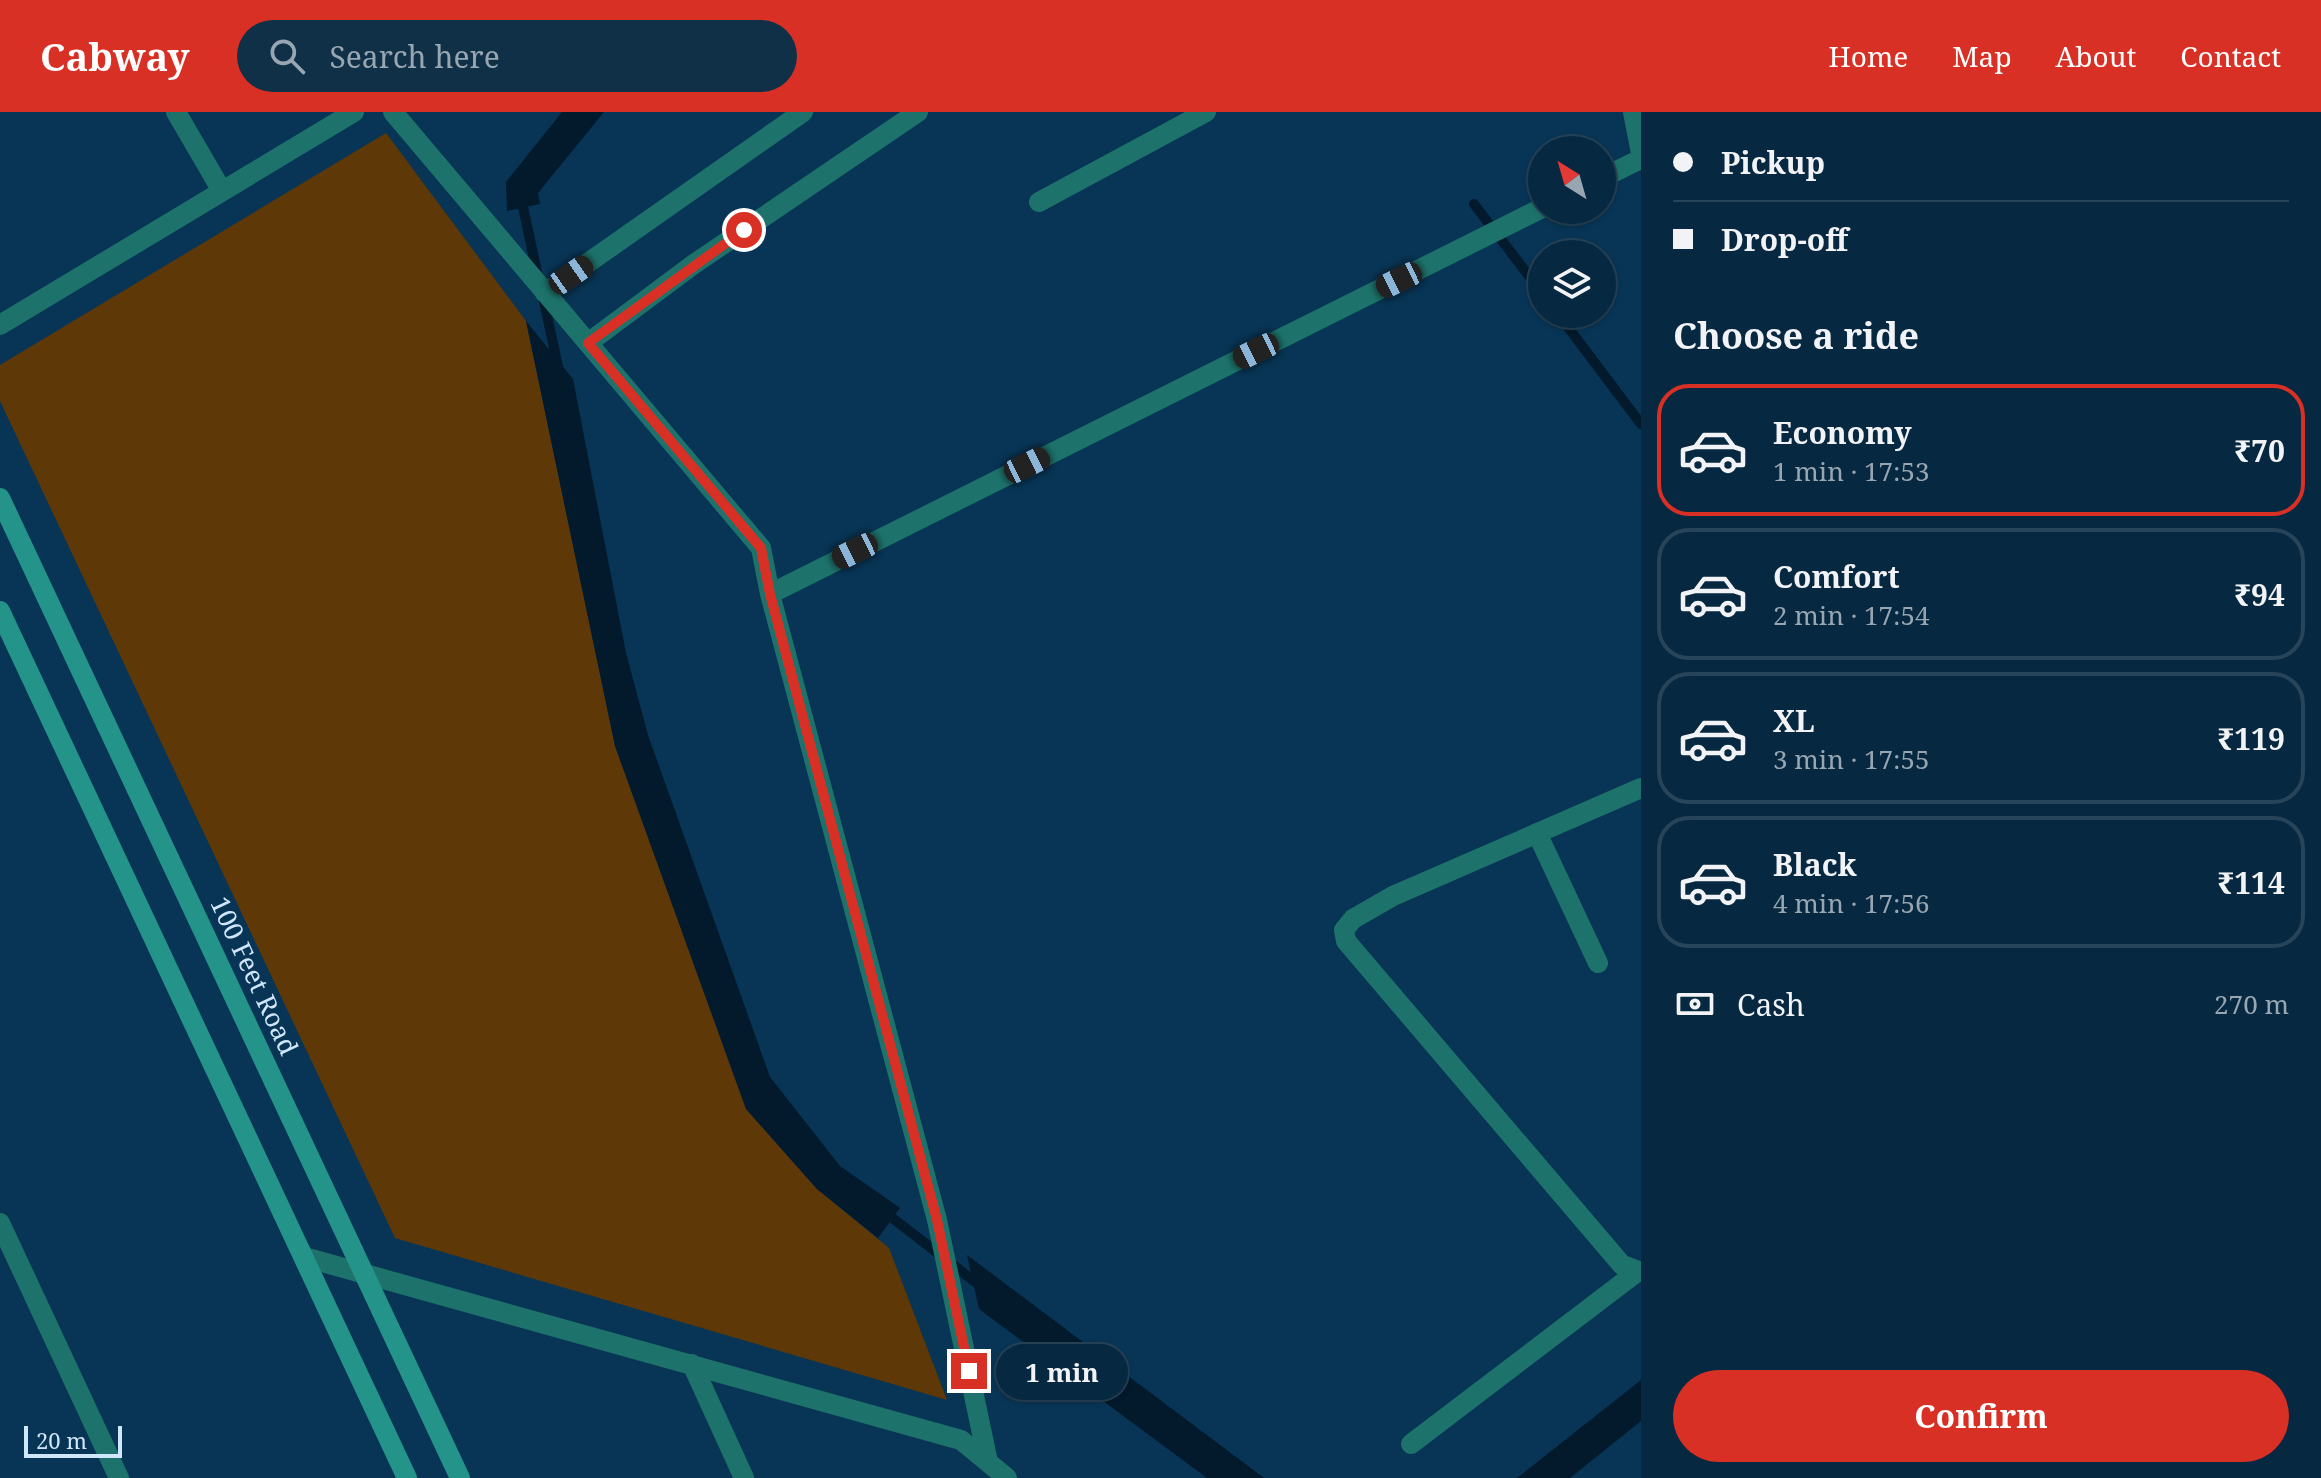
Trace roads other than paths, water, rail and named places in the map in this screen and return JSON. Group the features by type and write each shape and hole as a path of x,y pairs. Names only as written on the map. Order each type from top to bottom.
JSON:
{"main road":[{"name":"100 Feet Road","path":"0,498 460,1478"},
{"path":"0,611 407,1478"}],"street":[{"path":"176,112 222,191"},
{"path":"0,325 354,112"},
{"path":"393,112 761,548 770,594 937,1220 988,1462"},
{"path":"545,293 803,112"},
{"path":"588,343 694,264 918,112"},
{"path":"1039,202 1206,112"},
{"path":"1616,170 1641,156 1633,112"},
{"path":"770,594 1528,215"},
{"path":"1639,1272 1622,1265 1346,941 1344,930 1353,919 1393,896 1641,788"},
{"path":"1537,833 1598,963"},
{"path":"0,1223 6,1251 119,1478"},
{"path":"304,1257 961,1440 1007,1478"},
{"path":"1411,1444 1639,1272"},
{"path":"692,1364 744,1478"}],"water":[{"path":"562,112 604,112 538,193 540,204 507,211 506,182"},
{"path":"526,321 573,379 626,653 648,735 770,1077 840,1166 900,1208 878,1238 817,1189 746,1109 615,746"},
{"path":"967,1255 1264,1478 1207,1478 979,1309"},
{"path":"1641,1380 1641,1421 1570,1478 1517,1478"}],"waterway":[{"path":"524,195 523,207 538,277"},
{"path":"1474,204 1528,275"},
{"path":"543,297 559,371"},
{"path":"1569,328 1641,424"},
{"path":"882,1210 983,1288"}]}
